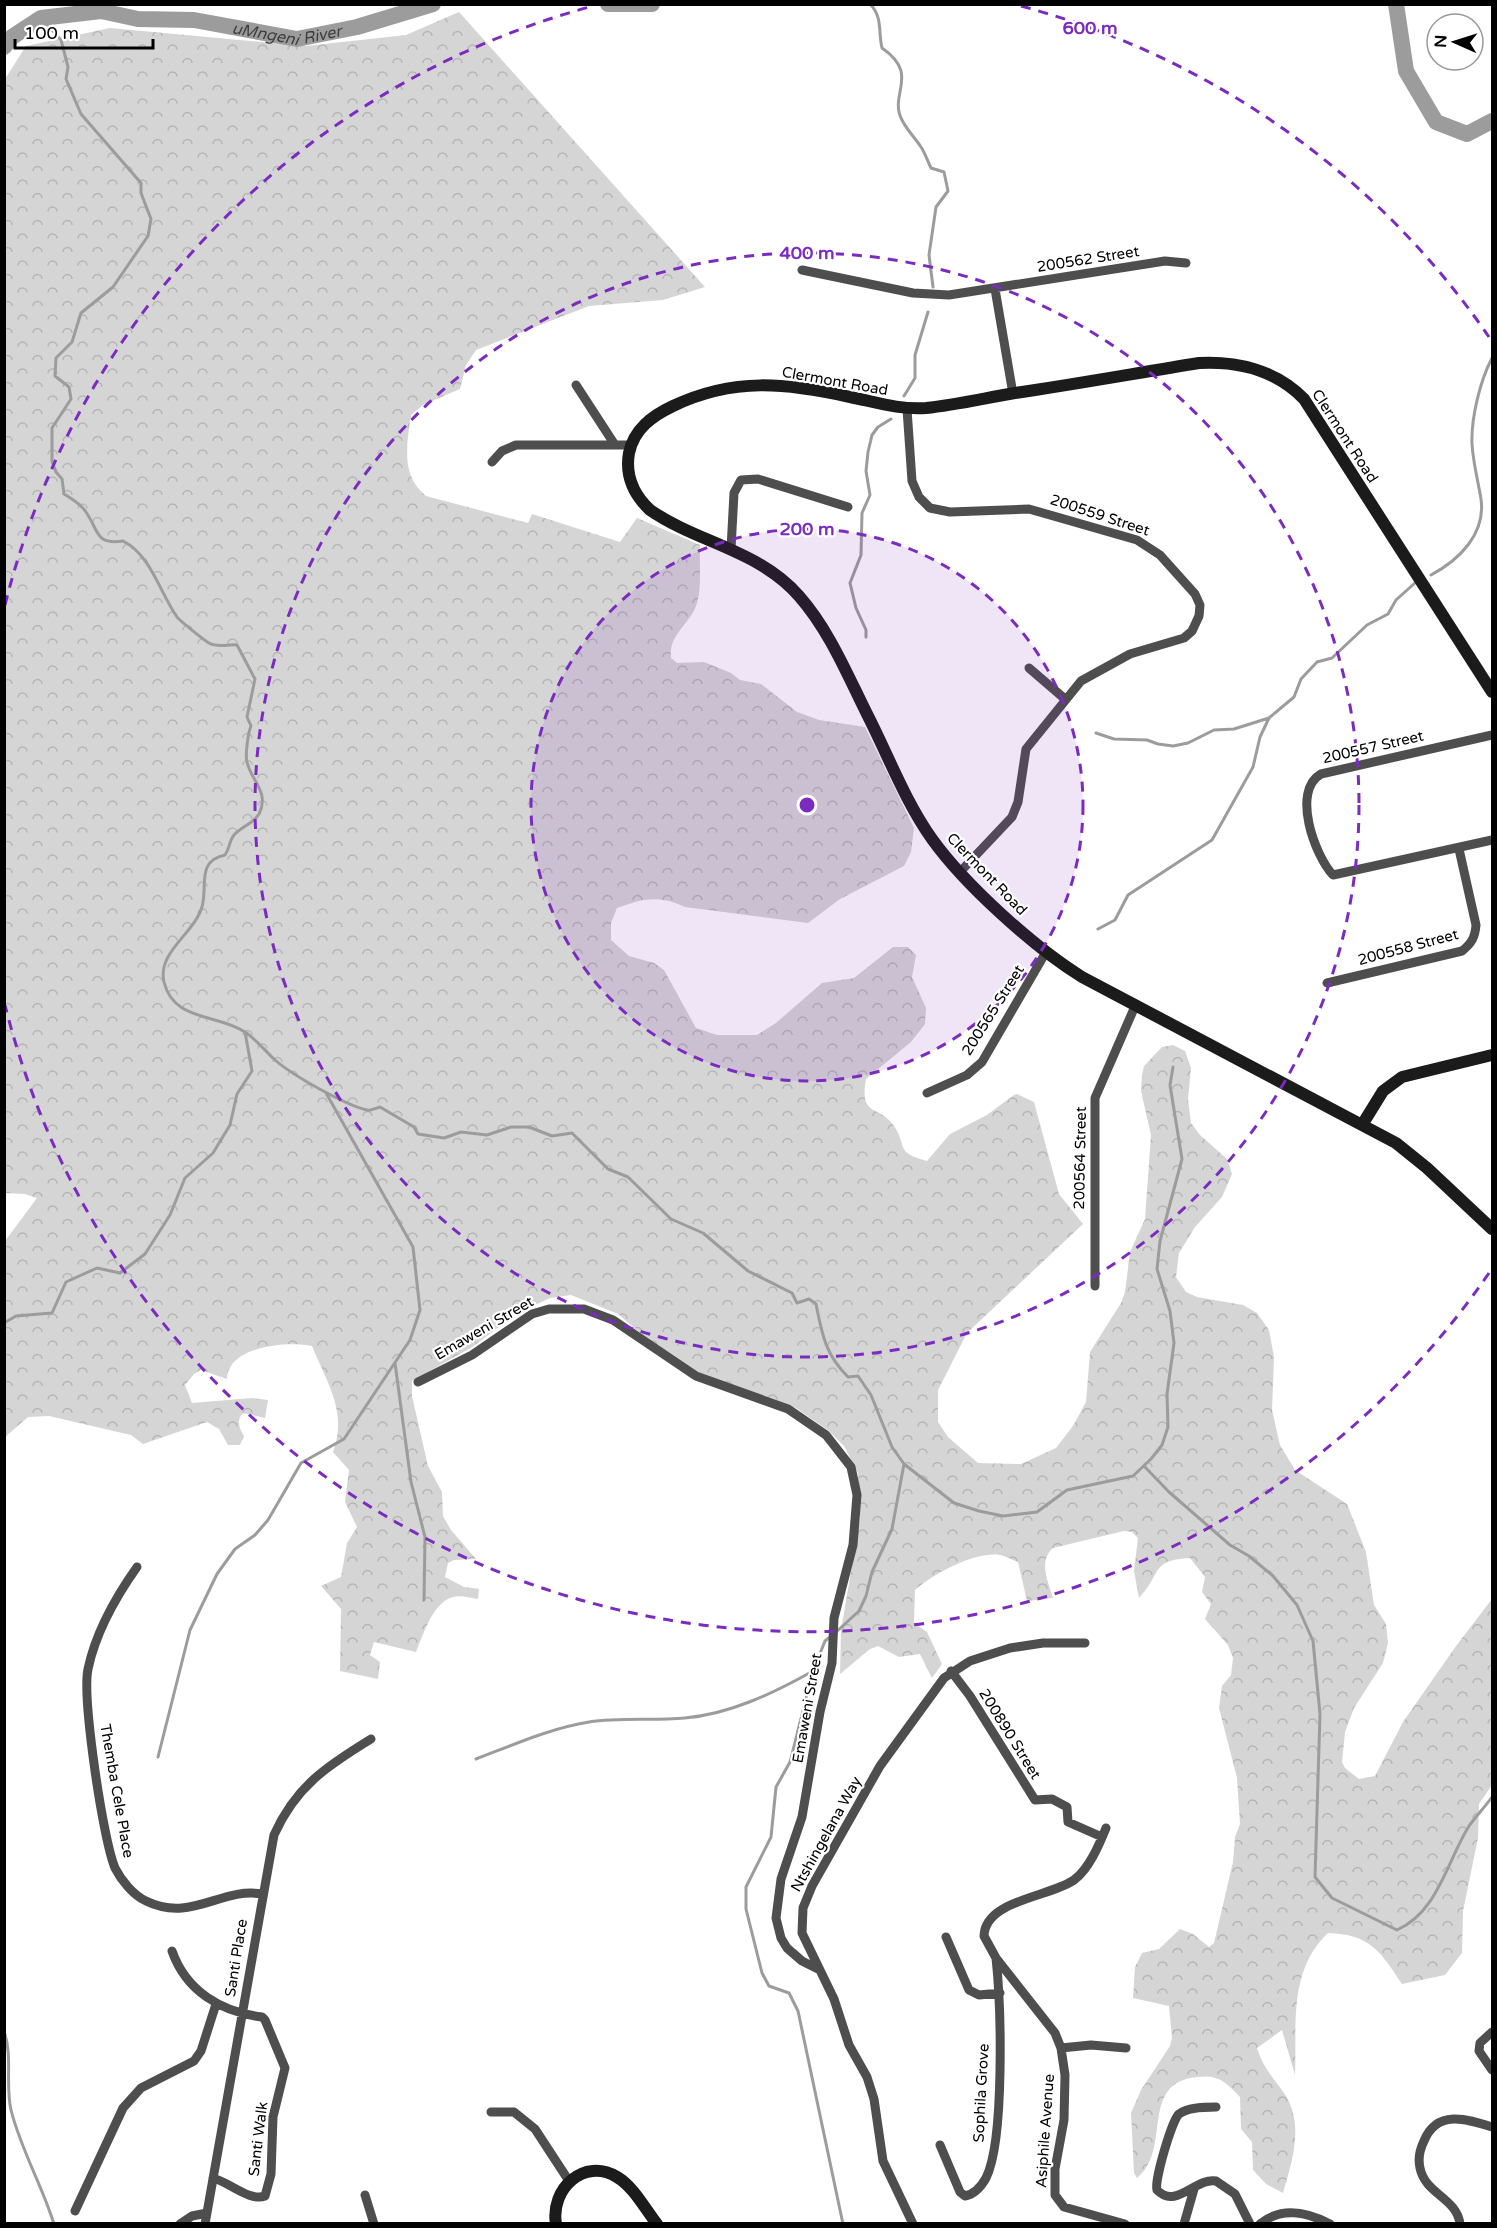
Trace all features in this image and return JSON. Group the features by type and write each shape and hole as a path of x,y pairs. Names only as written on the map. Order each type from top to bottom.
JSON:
{"street":[{"name":"200562 Street","path":"802,270 932,295 995,289 1165,261 1186,263"},
{"path":"995,289 1013,394"},
{"name":"Clermont Road","path":"1492,693 1310,408 1295,390 1280,378 1228,363 1199,363 954,404 907,409 786,384 726,387 688,399 651,418 639,430 631,445 628,465 630,480 645,505 656,514 731,549 775,573 800,597 832,644 920,819 932,838 960,873 1046,952 1083,977 1396,1143 1427,1168 1492,1229"},
{"path":"576,385 615,445"},
{"name":"200559 Street","path":"907,409 912,481 919,497 930,508 950,512 1029,509 1137,540 1154,549 1195,594 1200,605 1199,615 1192,631 1184,638 1130,654 1081,681 1026,749 1018,802 1012,817 960,873"},
{"path":"492,462 502,451 516,446 631,445"},
{"path":"731,549 734,493 741,480 758,479 848,507"},
{"path":"1029,668 1065,699"},
{"name":"200557 Street","path":"1492,735 1321,774 1307,787 1306,801 1318,855 1333,875 1492,840"},
{"name":"200558 Street","path":"1327,982 1462,951 1470,945 1475,936 1476,925 1459,849"},
{"name":"200565 Street","path":"927,1093 967,1075 982,1062 1046,952"},
{"name":"200564 Street","path":"1095,1286 1095,1098 1124,1026 1136,1004"},
{"path":"1362,1125 1383,1091 1402,1077 1492,1055"},
{"name":"Emaweni Street","path":"417,1382 472,1355 532,1314 549,1309 584,1309 613,1320 696,1376 788,1409 834,1443 851,1467 856,1483 853,1545 833,1626 828,1685 820,1712 802,1817 781,1879 776,1918 781,1938 787,1948 802,1961 818,1969"},
{"name":"Themba Cele Place","path":"137,1567 111,1604 91,1657 86,1680 93,1750 108,1840 116,1868 139,1896 170,1908 197,1907 247,1893 262,1894"},
{"name":"Ntshingelana Way","path":"913,2223 883,2160 874,2099 867,2077 849,2045 834,1999 805,1940 801,1919 812,1886 880,1766 951,1671 970,1660 1010,1648 1043,1643 1085,1643"},
{"name":"200890 Street","path":"951,1671 970,1696 1035,1800 1057,1800 1066,1807 1068,1822 1104,1833"},
{"name":"Santi Place","path":"205,2223 274,1835 291,1804 305,1786 323,1769 371,1739"},
{"name":"Asiphile Avenue","path":"1104,1833 1096,1850 1075,1879 1000,1910 986,1922 984,1936 996,1958 1055,2033 1061,2048 1065,2076 1064,2120 1055,2169 1055,2195 1064,2207 1125,2223"},
{"path":"946,1937 969,1990 979,1995 1000,1993"},
{"path":"172,1951 177,1965 189,1982 216,2004 243,2015"},
{"name":"Sophila Grove","path":"940,2145 960,2192 965,2196 975,2191 988,2171 998,2112 1000,1993 996,1958"},
{"path":"75,2211 123,2108 141,2088 194,2061 201,2051 216,2004"},
{"name":"Santi Walk","path":"213,2178 226,2181 259,2199 265,2196 271,2174 273,2117 285,2068 266,2020 262,2017 243,2015"},
{"path":"1492,2032 1480,2043 1479,2051 1492,2070"},
{"path":"1061,2048 1091,2045 1126,2048"},
{"path":"1216,2106 1188,2110 1176,2117 1156,2179 1156,2190 1161,2194 1174,2196 1210,2180 1230,2188 1250,2223"},
{"path":"491,2112 514,2112 535,2129 568,2181"},
{"path":"1460,2223 1453,2206 1431,2189 1423,2178 1419,2162 1422,2145 1430,2129 1448,2118 1467,2119 1492,2127"},
{"path":"556,2223 555,2205 568,2181 591,2171 617,2177 657,2223"},
{"path":"1184,2223 1194,2189"},
{"path":"364,2195 374,2223"},
{"path":"180,2223 207,2212"},
{"path":"1260,2223 1278,2214 1296,2212 1330,2223"}],"green space":[{"path":"459,12 705,287 663,300 589,306 476,350 466,365 460,389 423,405 411,415 407,458 412,479 426,496 528,523 532,514 620,542 637,518 700,545 699,596 694,610 673,642 671,658 677,663 704,662 731,673 740,680 761,684 797,712 819,720 865,727 914,828 911,852 904,866 840,899 808,923 685,907 659,899 651,899 617,908 611,923 611,940 629,956 654,963 664,970 696,1028 717,1035 757,1035 776,1023 822,983 854,978 893,947 908,947 916,955 912,977 926,1008 925,1024 911,1042 866,1079 865,1092 868,1105 894,1126 906,1152 927,1161 950,1134 987,1115 1014,1095 1017,1094 1034,1102 1059,1194 1083,1224 967,1333 938,1390 938,1422 948,1437 978,1463 1021,1464 1056,1448 1073,1426 1086,1402 1090,1352 1121,1303 1125,1292 1130,1252 1145,1219 1151,1135 1141,1091 1144,1066 1162,1047 1173,1045 1185,1051 1191,1068 1188,1099 1191,1123 1200,1135 1227,1159 1232,1174 1222,1197 1195,1227 1179,1253 1176,1277 1186,1292 1197,1297 1243,1305 1257,1313 1269,1330 1274,1357 1272,1410 1280,1445 1295,1470 1347,1504 1366,1552 1374,1605 1386,1624 1388,1643 1383,1663 1354,1708 1345,1732 1342,1762 1345,1768 1359,1779 1375,1776 1403,1722 1492,1599 1492,1785 1479,1804 1478,1838 1463,1911 1462,1953 1445,1975 1402,1984 1380,1954 1364,1941 1342,1934 1328,1933 1315,1948 1306,1964 1297,2000 1295,2075 1282,2030 1257,2048 1266,2068 1286,2096 1294,2119 1295,2144 1283,2193 1266,2184 1253,2170 1252,2142 1241,2129 1240,2097 1226,2083 1204,2076 1179,2082 1168,2091 1162,2104 1153,2151 1147,2166 1137,2178 1134,2173 1131,2113 1141,2090 1170,2046 1172,2037 1169,2006 1133,1998 1135,1967 1142,1953 1159,1949 1180,1929 1193,1934 1209,1947 1214,1943 1233,1862 1235,1837 1240,1824 1237,1778 1219,1708 1222,1686 1231,1675 1233,1658 1228,1645 1205,1619 1211,1604 1202,1592 1205,1577 1190,1558 1177,1559 1162,1565 1139,1598 1134,1571 1138,1538 1132,1532 1124,1531 1053,1548 1048,1553 1045,1565 1053,1598 1027,1601 1018,1562 1000,1555 967,1560 932,1577 915,1590 914,1623 927,1632 942,1664 932,1678 920,1654 899,1657 878,1646 870,1649 840,1674 841,1630 860,1519 858,1473 844,1446 829,1431 796,1408 731,1387 687,1367 653,1344 618,1314 571,1295 550,1298 516,1314 474,1346 412,1381 412,1396 428,1466 442,1492 443,1516 451,1530 476,1559 454,1560 448,1563 445,1577 464,1587 479,1589 478,1599 456,1596 440,1605 434,1612 416,1652 374,1642 370,1655 380,1662 378,1679 340,1671 341,1609 321,1586 341,1577 347,1543 357,1527 345,1502 349,1470 333,1452 338,1424 334,1398 312,1346 288,1344 260,1348 237,1359 230,1368 227,1379 201,1370 194,1374 185,1385 192,1403 252,1398 268,1400 265,1418 243,1413 241,1416 239,1424 244,1436 240,1445 228,1445 219,1429 207,1422 143,1444 131,1435 49,1416 28,1417 5,1437 5,1241 37,1198 25,1194 4,1193 5,79 26,46 110,28 306,46 406,35"}],"waterway":[{"name":"uMngeni River","path":"4,47 12,37 41,18 101,11 138,19 194,20 297,39 357,27 433,4"},
{"path":"608,4 652,4"},
{"path":"870,4 877,14 882,48 900,67 902,76 898,102 902,120 922,149 931,168 944,172 948,191 936,207 929,255 933,287"},
{"path":"1396,4 1406,71 1436,122 1467,134 1492,121"},
{"path":"41,18 61,40 68,67 66,79 81,114 141,183 141,193 151,219 148,236 113,287 81,313 72,342 56,358 55,376 69,387 71,399 52,428 52,461 56,472 62,479 64,494 84,509 102,539 114,542 123,541 133,547 148,565 177,617 209,643 219,646 237,645 255,679 247,717 251,726 246,759 259,787 262,806 257,817 234,835 225,855 210,863 205,875 204,899 198,917 166,961 163,971 164,982 169,995 177,1004 197,1015 234,1026 245,1032 275,1060 306,1081 357,1107 368,1110 380,1107 414,1127 418,1134 444,1138 461,1132 487,1135 511,1127 529,1127 552,1136 572,1133 608,1169 628,1177 671,1219 703,1233 748,1271 792,1293 797,1303 809,1299 816,1304 829,1352 848,1377 858,1376 871,1395 892,1447 904,1464 954,1503 1003,1516 1037,1512 1067,1490 1133,1476 1162,1445 1168,1427 1167,1394 1174,1343 1170,1311 1157,1269 1160,1241 1182,1159 1170,1085 1173,1067"},
{"path":"904,396 915,378 915,355 928,312"},
{"path":"1431,575 1460,554 1475,534 1479,524 1481,499 1473,458 1472,434 1477,400 1492,358"},
{"path":"866,637 866,630 856,608 850,583 861,555 862,513 870,495 866,471 872,435 878,427 891,419"},
{"path":"1098,929 1115,920 1128,895 1212,840 1253,767 1260,737 1269,718 1294,697 1301,679 1317,662 1332,658 1367,625 1388,614 1396,600 1416,582"},
{"path":"1096,733 1114,739 1147,740 1173,746 1188,743 1214,730 1234,729 1269,718"},
{"path":"4,1323 16,1316 52,1313 66,1282 97,1268 120,1273 145,1254 170,1215 185,1178 213,1153 230,1125 237,1094 252,1071 245,1032"},
{"path":"158,1757 190,1630 217,1574 235,1549 255,1535 268,1520 301,1463 344,1439 410,1340 420,1310 413,1247 326,1093"},
{"path":"395,1363 411,1482 425,1537 424,1600"},
{"path":"835,1633 859,1611 866,1596 872,1572 892,1529 904,1464"},
{"path":"1144,1466 1169,1492 1230,1545 1249,1556 1273,1576 1297,1605 1313,1641 1320,1714 1315,1877 1332,1898 1397,1930 1411,1922 1432,1898 1469,1826 1492,1797"},
{"path":"830,1637 825,1641 813,1671 790,1762 776,1787 771,1837 746,1887 746,1909 762,1973 769,1986 789,1993 798,2011 843,2224"},
{"path":"476,1759 561,1728 589,1722 685,1718 718,1712 767,1694 813,1671"},
{"path":"4,2031 8,2051 11,2110 20,2139 54,2224"}]}
